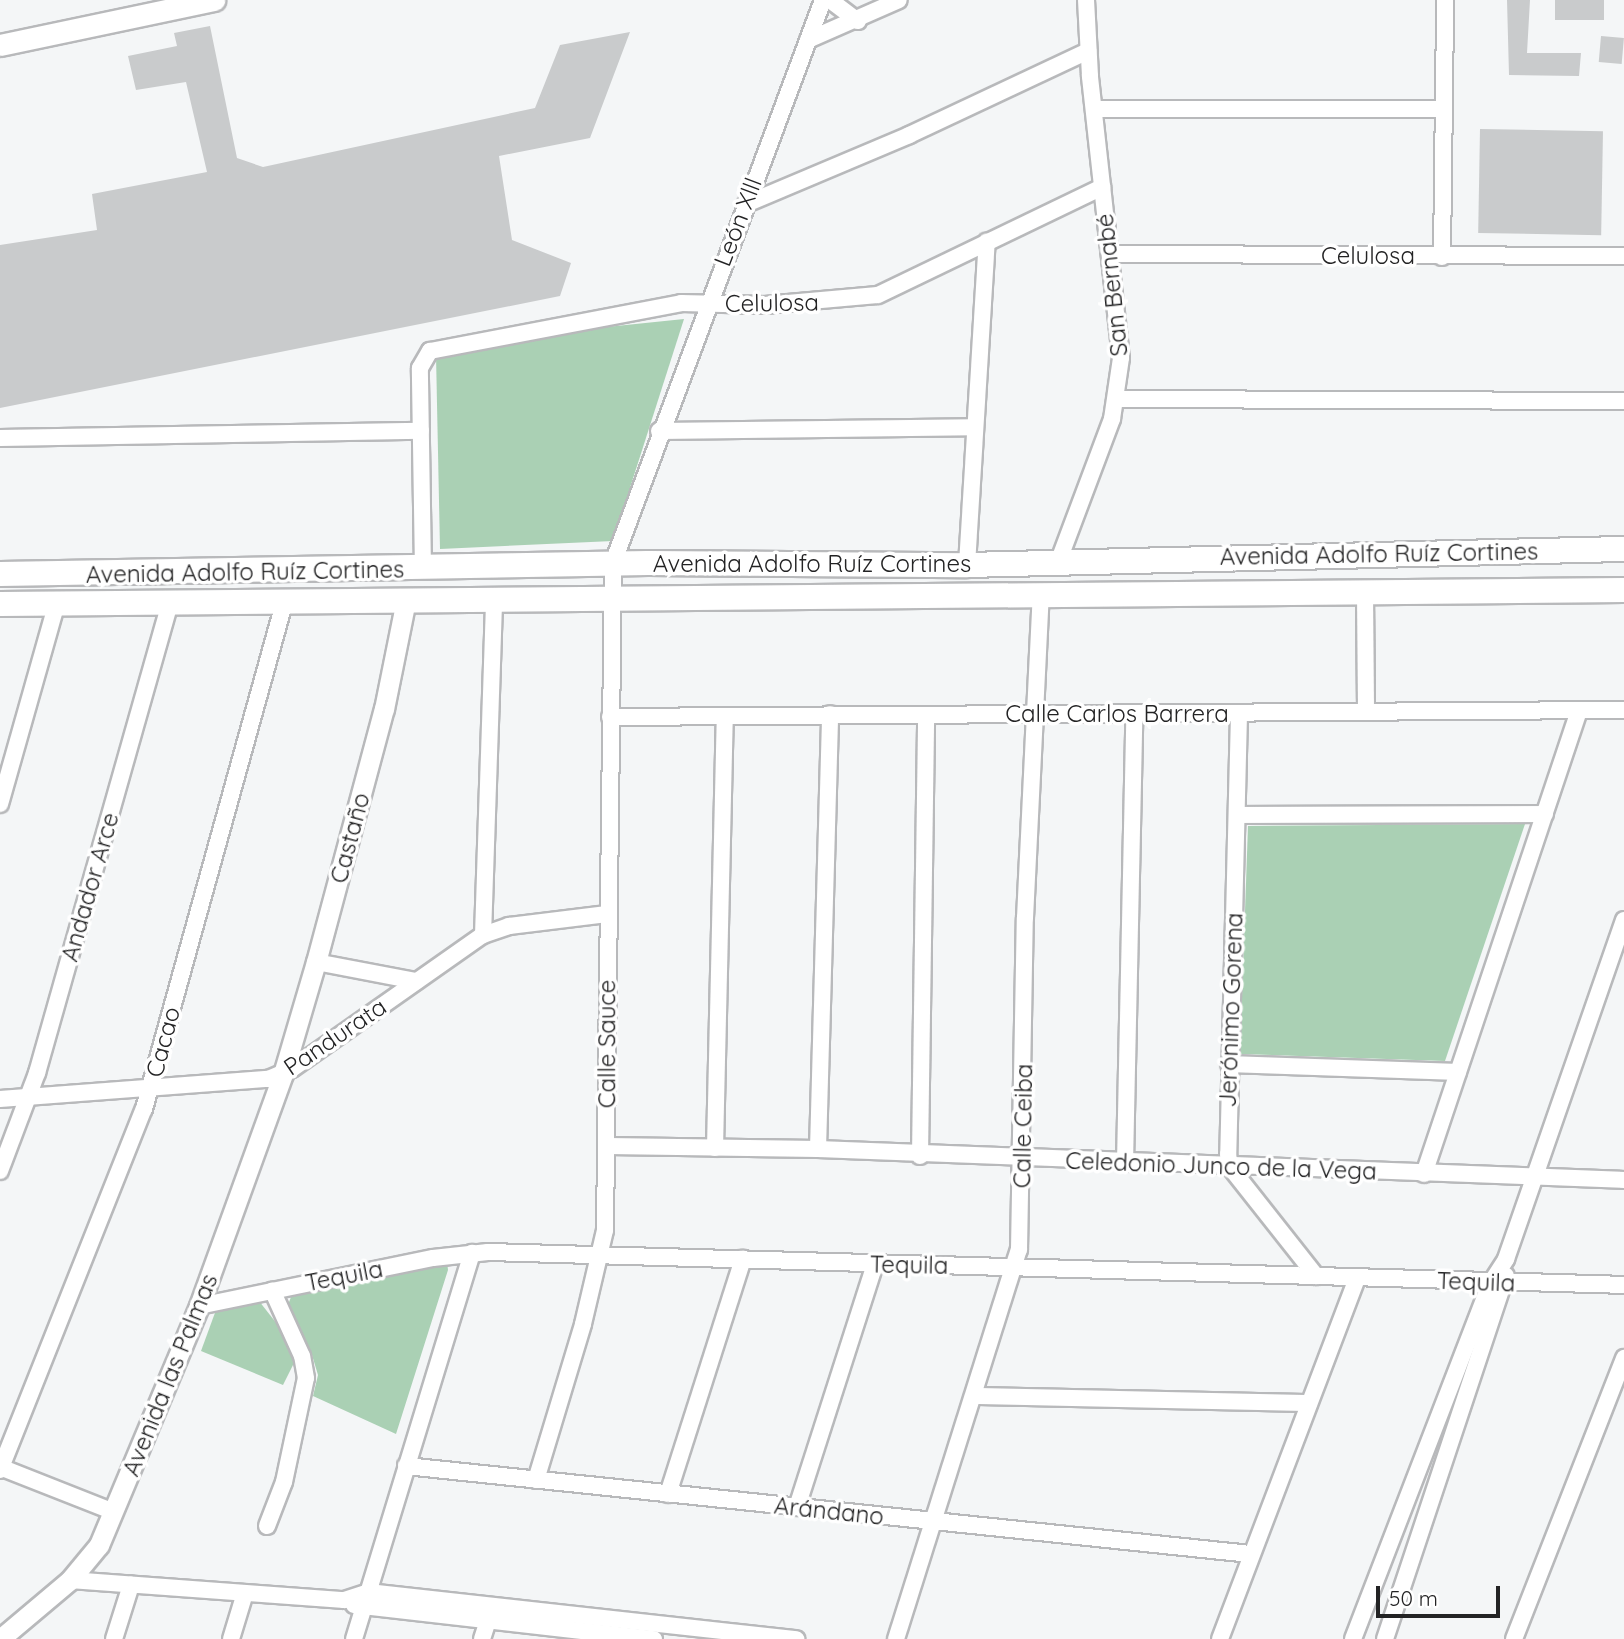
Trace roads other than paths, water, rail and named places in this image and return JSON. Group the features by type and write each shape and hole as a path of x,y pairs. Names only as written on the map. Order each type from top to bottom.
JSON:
{"main road":[{"path":"0,45 214,0"},
{"name":"Avenida Adolfo Ruíz Cortines","path":"0,574 423,570 613,564 967,565 1059,560 1624,549"},
{"name":"Avenida Adolfo Ruíz Cortines","path":"0,604 171,600 494,600 1624,590"}],"street":[{"name":"León Xlll","path":"611,598 613,564 659,431 823,0"},
{"path":"830,0 858,21"},
{"path":"808,40 858,21 899,0"},
{"name":"San Bernabé","path":"1059,560 1117,399 1121,358 1112,254 1088,51 1086,0"},
{"path":"1442,257 1445,0"},
{"path":"746,204 909,135 1088,51"},
{"path":"1094,109 1443,108"},
{"name":"Celulosa","path":"421,431 424,356 435,349 664,305 765,305 878,295 1102,187"},
{"path":"967,565 973,427 987,242"},
{"name":"Celulosa","path":"1112,254 1624,256"},
{"path":"1117,399 1624,401"},
{"path":"659,431 973,427"},
{"path":"0,438 421,431 423,570"},
{"path":"1365,593 1366,711"},
{"name":"Calle Ceiba","path":"896,1639 1016,1267 1023,1158 1025,918 1041,594"},
{"name":"Calle Sauce","path":"536,1480 600,1256 608,1146 607,914 611,598"},
{"name":"Andador Arce","path":"0,1171 29,1097 171,600"},
{"name":"Cacao","path":"1,1468 151,1086 285,600"},
{"name":"Castaño","path":"283,1074 384,709 406,600"},
{"path":"483,935 494,600"},
{"path":"0,804 57,602"},
{"name":"Calle Carlos Barrera","path":"610,718 830,714 926,718 1034,712 1135,716 1366,711 1624,710"},
{"path":"1424,1174 1579,712"},
{"path":"818,1149 830,714"},
{"name":"Jerónimo Gorena","path":"1230,1167 1229,1064 1239,714"},
{"path":"715,1148 725,716"},
{"path":"1125,1163 1135,716"},
{"path":"920,1156 926,718"},
{"path":"1237,815 1545,814"},
{"name":"Pandurata","path":"0,1099 255,1080 283,1074 483,935 509,926 607,914"},
{"path":"1385,1639 1506,1259 1624,920"},
{"path":"316,962 416,981"},
{"path":"1229,1064 1458,1072"},
{"name":"Avenida las Palmas","path":"0,1639 71,1580 99,1545 199,1306 283,1074"},
{"name":"Celedonio Junco de la Vega","path":"608,1146 818,1149 920,1156 1624,1180"},
{"path":"1230,1167 1317,1276"},
{"path":"354,1639 472,1253"},
{"name":"Tequila","path":"199,1306 472,1253 1317,1276 1498,1284 1624,1285"},
{"path":"668,1494 743,1259"},
{"path":"797,1507 875,1264"},
{"path":"1220,1639 1357,1278"},
{"path":"1353,1639 1498,1284"},
{"path":"267,1526 284,1482 306,1389 305,1365 272,1290"},
{"path":"1514,1639 1624,1358"},
{"path":"975,1396 1309,1403"},
{"name":"Arándano","path":"407,1466 1251,1554"},
{"path":"1,1468 114,1513"},
{"path":"71,1580 344,1600 363,1609 489,1618 654,1639"},
{"path":"114,1639 131,1585"},
{"path":"344,1600 368,1592 796,1639"},
{"path":"231,1639 245,1593"},
{"path":"482,1639 489,1618"}]}
